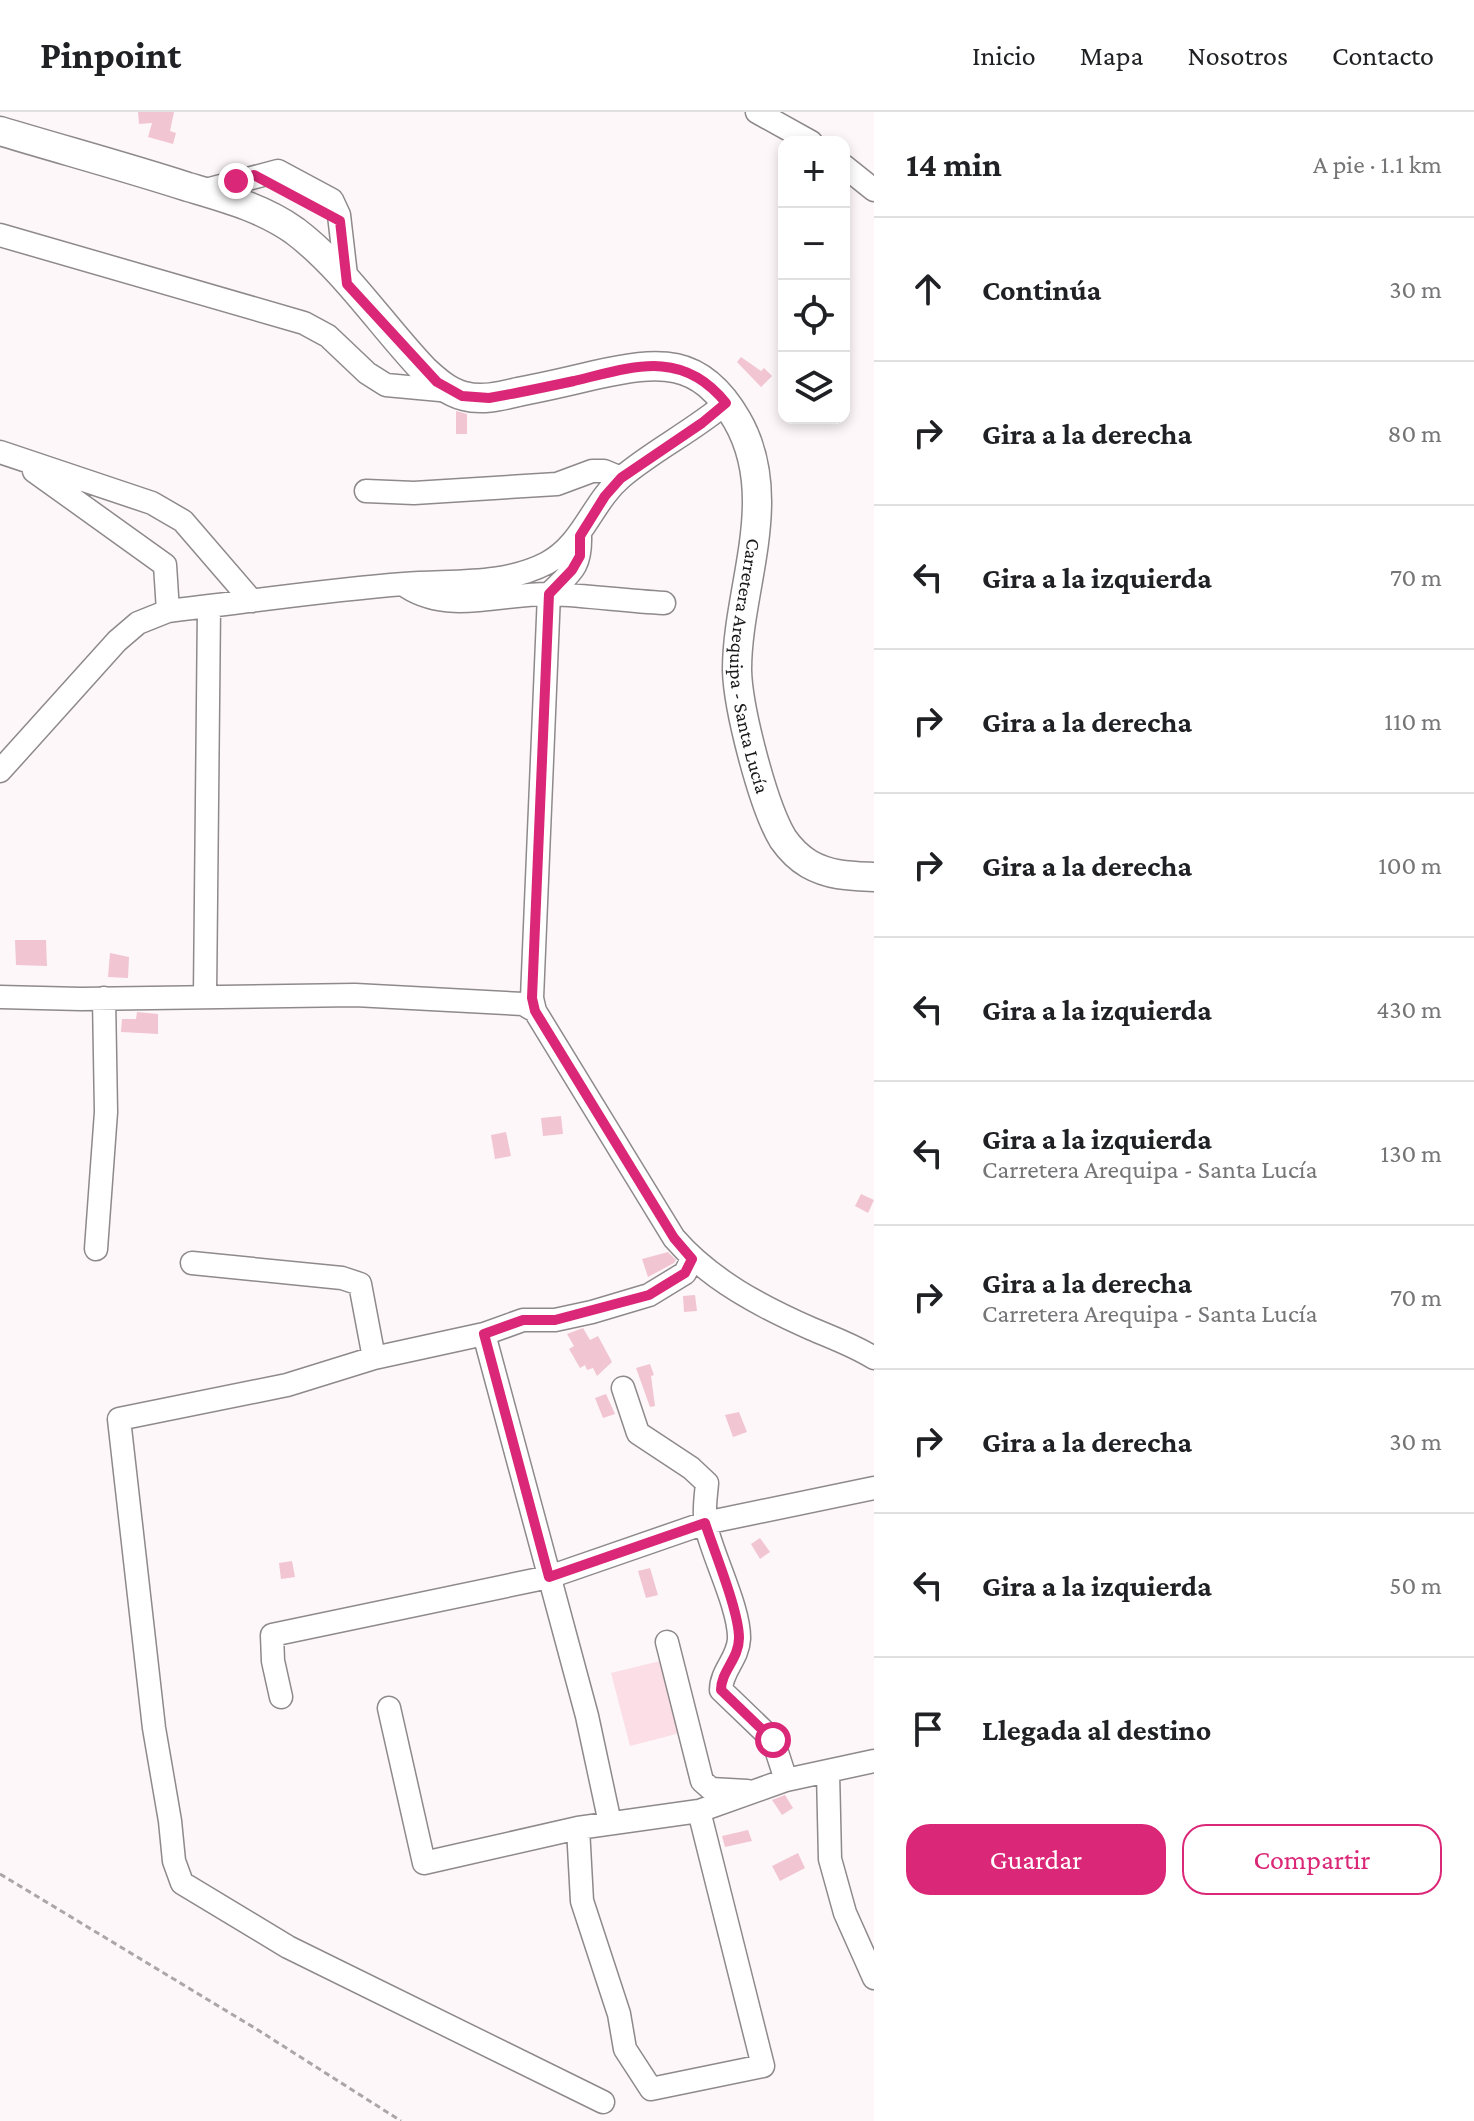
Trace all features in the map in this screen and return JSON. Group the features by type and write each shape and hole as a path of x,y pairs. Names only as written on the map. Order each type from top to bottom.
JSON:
{"main road":[{"name":"Carretera Arequipa - Santa Lucía","path":"0,131 243,204 285,224 309,243 424,370 451,391 472,398 489,398 632,367 661,365 698,377 726,403 738,421 750,453 757,502 737,672 742,709 768,807 783,839 793,852 809,864 833,874 874,877"}],"street":[{"path":"757,112 800,136"},
{"path":"202,191 278,171 332,200 340,221 347,284"},
{"path":"850,171 874,190"},
{"path":"0,235 304,323 328,336 367,373 386,385 451,391"},
{"path":"0,771 117,641 138,623 168,611 403,584 504,578 527,572 550,562 580,536 605,496 621,478 726,403"},
{"path":"5,453 152,503 183,521 252,601"},
{"path":"5,453 116,527 165,565 168,611"},
{"path":"366,491 414,493 557,484 592,471 604,471 621,478"},
{"path":"580,536 580,556 572,570 549,594 532,998 535,1011 674,1238 692,1259 733,1288 783,1316 872,1355"},
{"path":"403,584 422,596 458,600 490,601 549,594 664,603"},
{"path":"205,996 209,606"},
{"path":"0,997 371,995 505,1001 523,1004 535,1011"},
{"path":"96,1249 106,1112 104,998"},
{"path":"603,2102 288,1947 182,1883 174,1861 154,1728 119,1419 287,1385 374,1358 484,1334 523,1320 555,1320 649,1295 685,1273 692,1259"},
{"path":"192,1263 342,1278 360,1284 374,1358"},
{"path":"484,1334 587,1716 610,1823"},
{"path":"623,1388 638,1433 691,1468 707,1483 705,1523 732,1604 739,1639 734,1661 721,1679 721,1690 773,1740 786,1780"},
{"path":"281,1697 273,1661 272,1635 549,1577 705,1523 874,1488"},
{"path":"667,1642 702,1781 711,1789 757,1792"},
{"path":"389,1708 424,1863 578,1828 699,1811 786,1780 874,1761"},
{"path":"828,1772 830,1859 845,1913 874,1978"},
{"path":"578,1828 582,1901 619,2014 625,2049 651,2089 763,2066 699,1811"}],"path":[{"path":"0,1874 258,2030 401,2121"}],"shaded area":[{"path":"660,1661 680,1733 630,1746 611,1673"}],"building":[{"path":"138,112 174,112 170,131 176,133 173,144 148,137 152,123 139,124"},
{"path":"741,357 761,371 764,368 772,376 761,387 737,362"},
{"path":"456,411 467,414 467,434 456,434"},
{"path":"15,940 46,940 47,966 16,965"},
{"path":"110,953 129,957 128,978 108,977"},
{"path":"137,1012 158,1014 158,1034 121,1032 122,1019 136,1019"},
{"path":"561,1116 563,1134 543,1136 541,1118"},
{"path":"506,1132 511,1156 495,1159 491,1135"},
{"path":"861,1194 874,1200 868,1213 855,1206"},
{"path":"668,1252 676,1260 674,1263 648,1277 642,1259"},
{"path":"695,1295 697,1311 684,1312 683,1296"},
{"path":"583,1328 590,1340 598,1336 612,1362 597,1376 593,1368 587,1370 585,1365 580,1368 569,1349 574,1346 567,1334"},
{"path":"650,1364 654,1375 651,1376 655,1406 650,1407 636,1368"},
{"path":"606,1394 615,1414 603,1418 595,1398"},
{"path":"739,1412 747,1432 733,1437 725,1415"},
{"path":"760,1538 770,1552 760,1559 751,1544"},
{"path":"292,1561 295,1577 281,1579 279,1563"},
{"path":"650,1568 658,1595 646,1598 638,1571"},
{"path":"785,1795 793,1808 782,1815 772,1800"},
{"path":"748,1830 752,1841 725,1847 722,1836"},
{"path":"798,1853 805,1868 780,1881 772,1866"}],"route":[{"path":"236,181 254,175 340,221 347,284 424,370 437,382 462,396 489,398 632,367 661,365 698,377 726,403 621,478 605,496 580,536 580,556 572,570 549,594 543,698 532,998 535,1011 674,1238 692,1259 685,1273 649,1295 555,1320 523,1320 484,1334 549,1577 705,1523 732,1604 739,1639 734,1661 721,1679 721,1690 732,1704 773,1740"}]}
